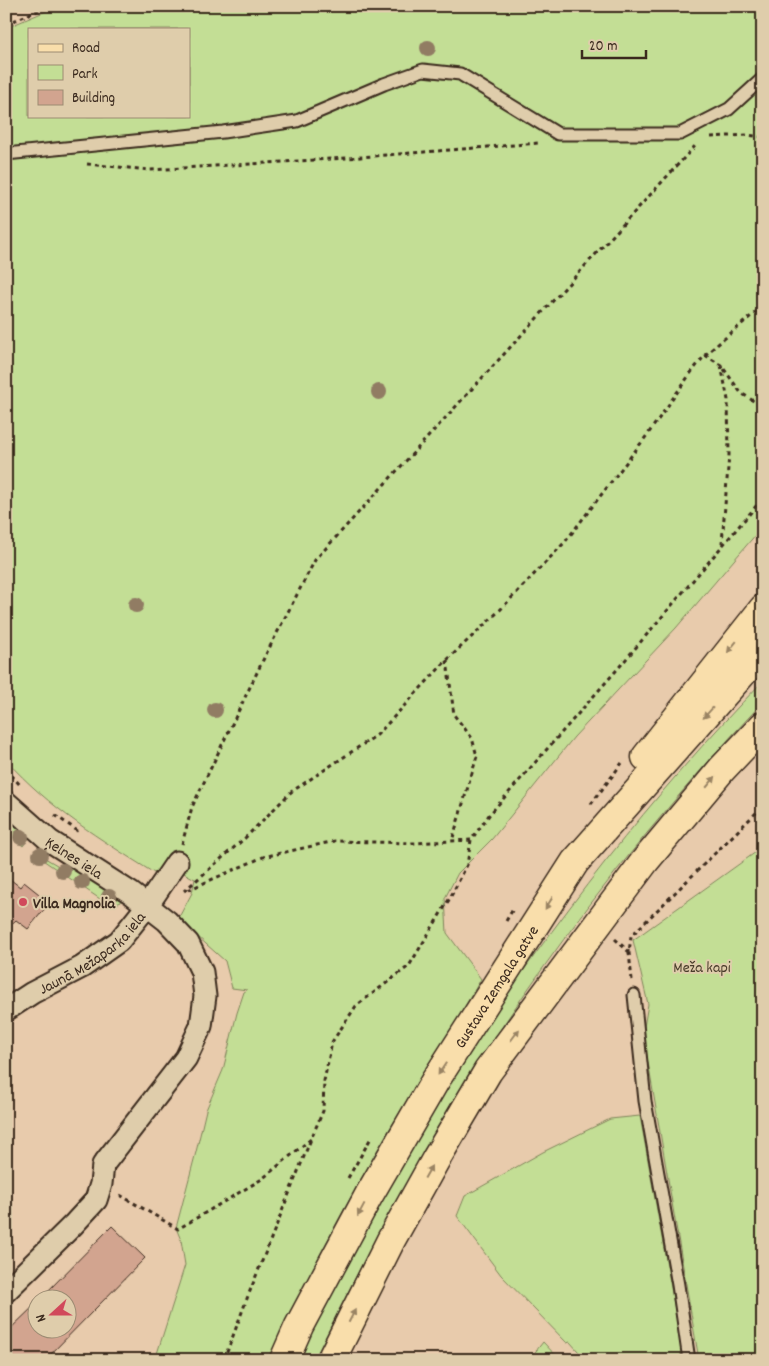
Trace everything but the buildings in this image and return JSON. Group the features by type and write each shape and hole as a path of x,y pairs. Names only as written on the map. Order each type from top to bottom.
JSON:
{"main road":[{"path":"575,862 650,751 763,609"},
{"name":"Gustava Zemgala gatve","path":"284,1360 299,1326 369,1195 435,1081 575,862 763,650"},
{"path":"331,1360 391,1240 488,1071 651,854 722,769 763,726"},
{"path":"598,923 695,827 763,752"}],"street":[{"name":"Ķelnes iela","path":"6,802 50,841 147,906 188,942 202,972 205,996 201,1026 186,1058 103,1165 101,1184 96,1200 6,1291"},
{"name":"Jaunā Mežaparka iela","path":"6,1010 32,992 82,967 119,941 147,906 177,862"}],"lane":[{"path":"6,154 223,132 296,121 384,84 423,70 460,74 558,134 680,134 729,108 763,78"},
{"path":"634,995 645,1101 678,1285 689,1360"}],"path":[{"path":"6,24 48,6"},
{"path":"83,163 150,170 348,158 539,142 558,134"},
{"path":"703,137 747,135 763,137"},
{"path":"177,862 192,807 264,658 315,560 696,144"},
{"path":"471,840 413,843 336,841 262,857 184,892 245,838 291,792 377,735 447,660 500,610 565,542 648,434 705,355 763,306"},
{"path":"705,355 720,365 741,393 763,407"},
{"path":"720,365 728,400 729,455 722,545"},
{"path":"224,1360 323,1111 324,1081 332,1042 356,1006 409,966 450,898 467,865 471,840 489,815 609,679 763,498"},
{"path":"447,660 454,715 472,738 477,756 452,841"},
{"path":"6,769 23,787"},
{"path":"634,995 630,953 631,936 763,806"},
{"path":"52,812 81,833"},
{"path":"101,1184 178,1229 262,1179 311,1139"}],"green space":[{"path":"58,6 763,6 763,526 676,628 574,737 492,839 458,873 445,898 447,933 481,979 359,1182 312,1270 268,1360 155,1360 185,1265 181,1240 176,1228 206,1110 223,1070 237,1013 244,992 247,990 232,988 225,961 178,919 192,893 195,879 165,863 154,873 57,808 6,760 6,28"},
{"path":"763,681 763,702 703,767 618,869 522,997 449,1111 393,1207 314,1360 298,1360 322,1310 374,1213 466,1054 499,1005 569,908 643,814 722,724"},
{"path":"6,815 30,837 23,846 6,832"},
{"path":"40,845 45,858 62,868 73,868 122,899 119,903 110,905 100,899 34,854"},
{"name":"Meža kapi","path":"763,847 763,1360 699,1360 643,1033 648,1004 633,940"},
{"path":"640,1116 684,1360 586,1360 501,1275 457,1216 465,1196 543,1152 610,1119"},
{"path":"543,1342 560,1360 529,1360"}],"place":[{"name":"Villa Magnolia","path":"23,902"}]}
